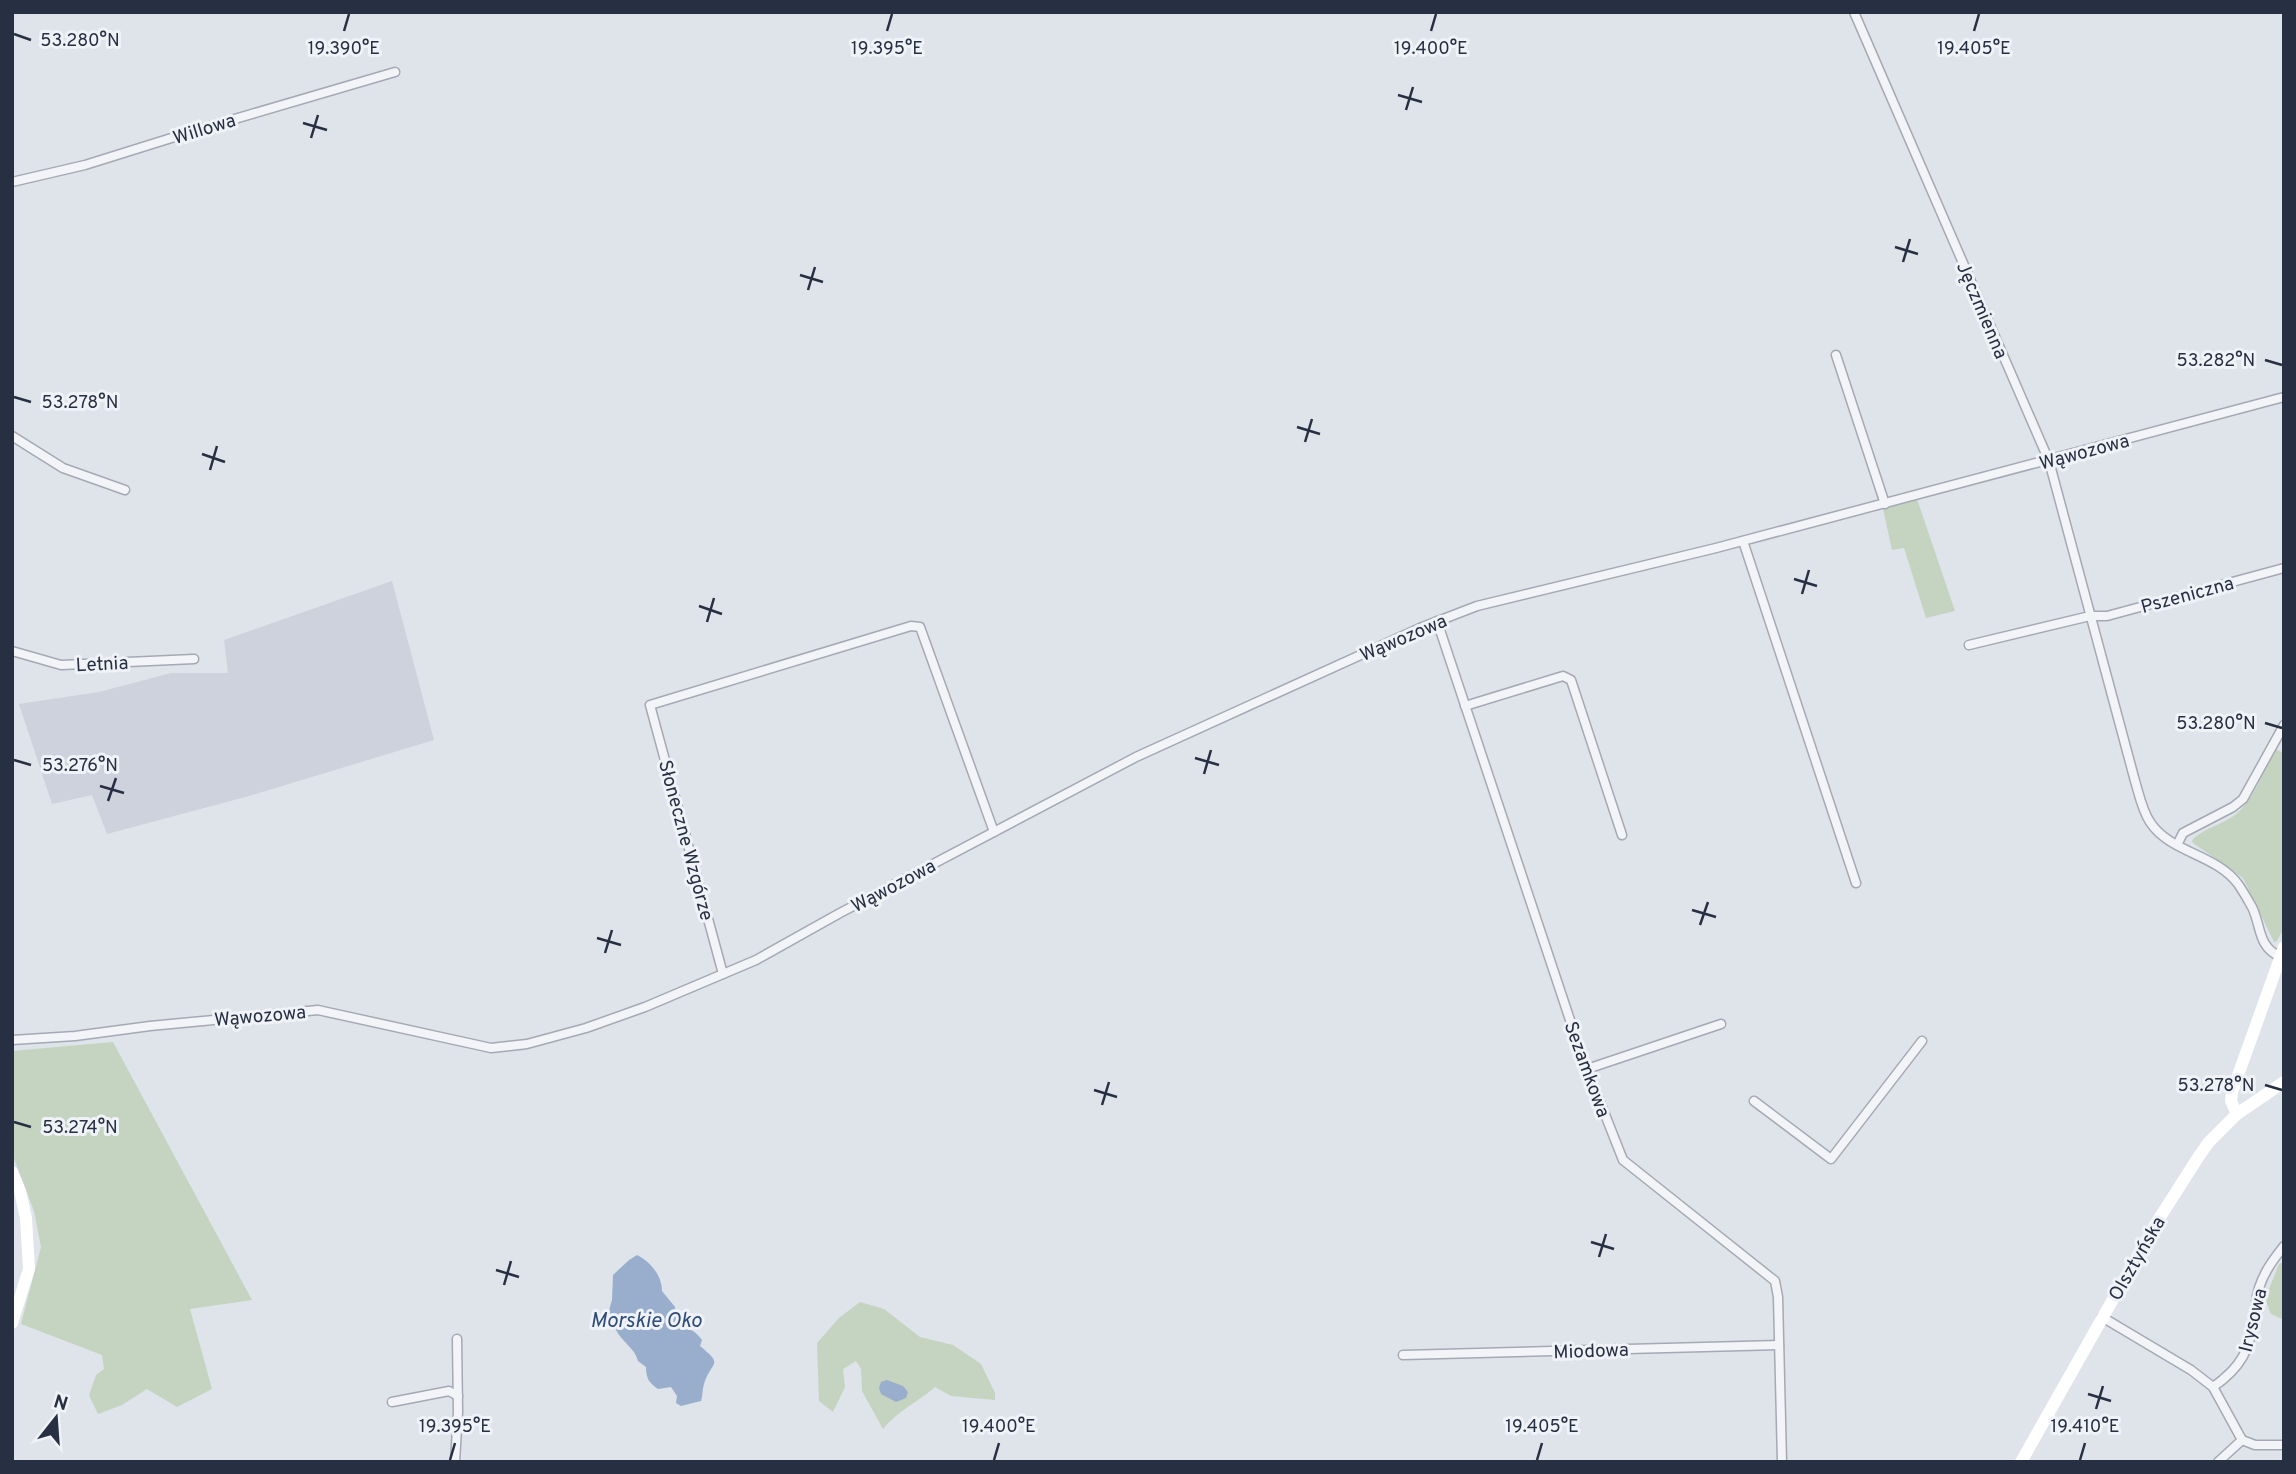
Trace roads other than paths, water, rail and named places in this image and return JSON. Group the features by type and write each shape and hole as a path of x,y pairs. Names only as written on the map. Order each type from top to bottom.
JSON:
{"street":[{"name":"Jęczmienna","path":"1854,12 2049,461 2141,802 2149,820 2159,833 2177,845 2221,867 2237,883 2252,908 2263,942 2270,952 2282,952"},
{"name":"Willowa","path":"12,182 85,165 395,72"},
{"path":"1836,355 1885,504"},
{"name":"Wąwozowa","path":"12,1040 75,1036 318,1010 491,1048 527,1044 586,1028 756,961 840,913 1136,757 1437,621 1477,606 1535,594 1743,541 2284,397"},
{"path":"12,436 63,468 125,490"},
{"path":"1743,541 1856,883"},
{"name":"Pszeniczna","path":"2090,616 2107,616 2284,568"},
{"path":"1969,645 2090,616"},
{"name":"Sezamkowa","path":"1437,621 1587,1069 1623,1160 1775,1280 1778,1297 1782,1462"},
{"name":"Słoneczne Wzgórze","path":"723,974 650,705 911,626 920,627 994,832"},
{"name":"Letnia","path":"12,651 61,665 194,659"},
{"path":"1465,706 1563,676 1568,677 1622,835"},
{"path":"2177,845 2183,833 2243,799 2284,726"},
{"path":"2237,1114 2231,1101 2232,1092 2282,952"},
{"path":"1587,1069 1721,1024"},
{"path":"1754,1101 1831,1159 1922,1041"},
{"name":"Olsztyńska","path":"2021,1462 2179,1185 2209,1142 2237,1114 2284,1082"},
{"path":"12,1172 20,1191 26,1218 29,1269 12,1323"},
{"name":"Irysowa","path":"2213,1387 2241,1362 2249,1346 2258,1289 2267,1267 2284,1246"},
{"path":"2102,1317 2192,1370 2213,1387 2242,1440 2255,1445 2284,1444"},
{"path":"455,1462 457,1339"},
{"name":"Miodowa","path":"1403,1355 1779,1345"},
{"path":"392,1402 449,1391 458,1396"},
{"path":"2218,1462 2242,1440"}],"water":[{"name":"Morskie Oko","path":"637,1255 658,1275 662,1291 675,1307 677,1323 681,1328 698,1335 702,1340 700,1346 714,1361 704,1384 701,1401 681,1406 676,1403 677,1396 671,1387 658,1389 652,1385 647,1377 646,1367 638,1361 608,1314 612,1300 613,1275"},
{"path":"887,1380 903,1386 908,1392 906,1398 896,1402 881,1394 881,1382"}]}
